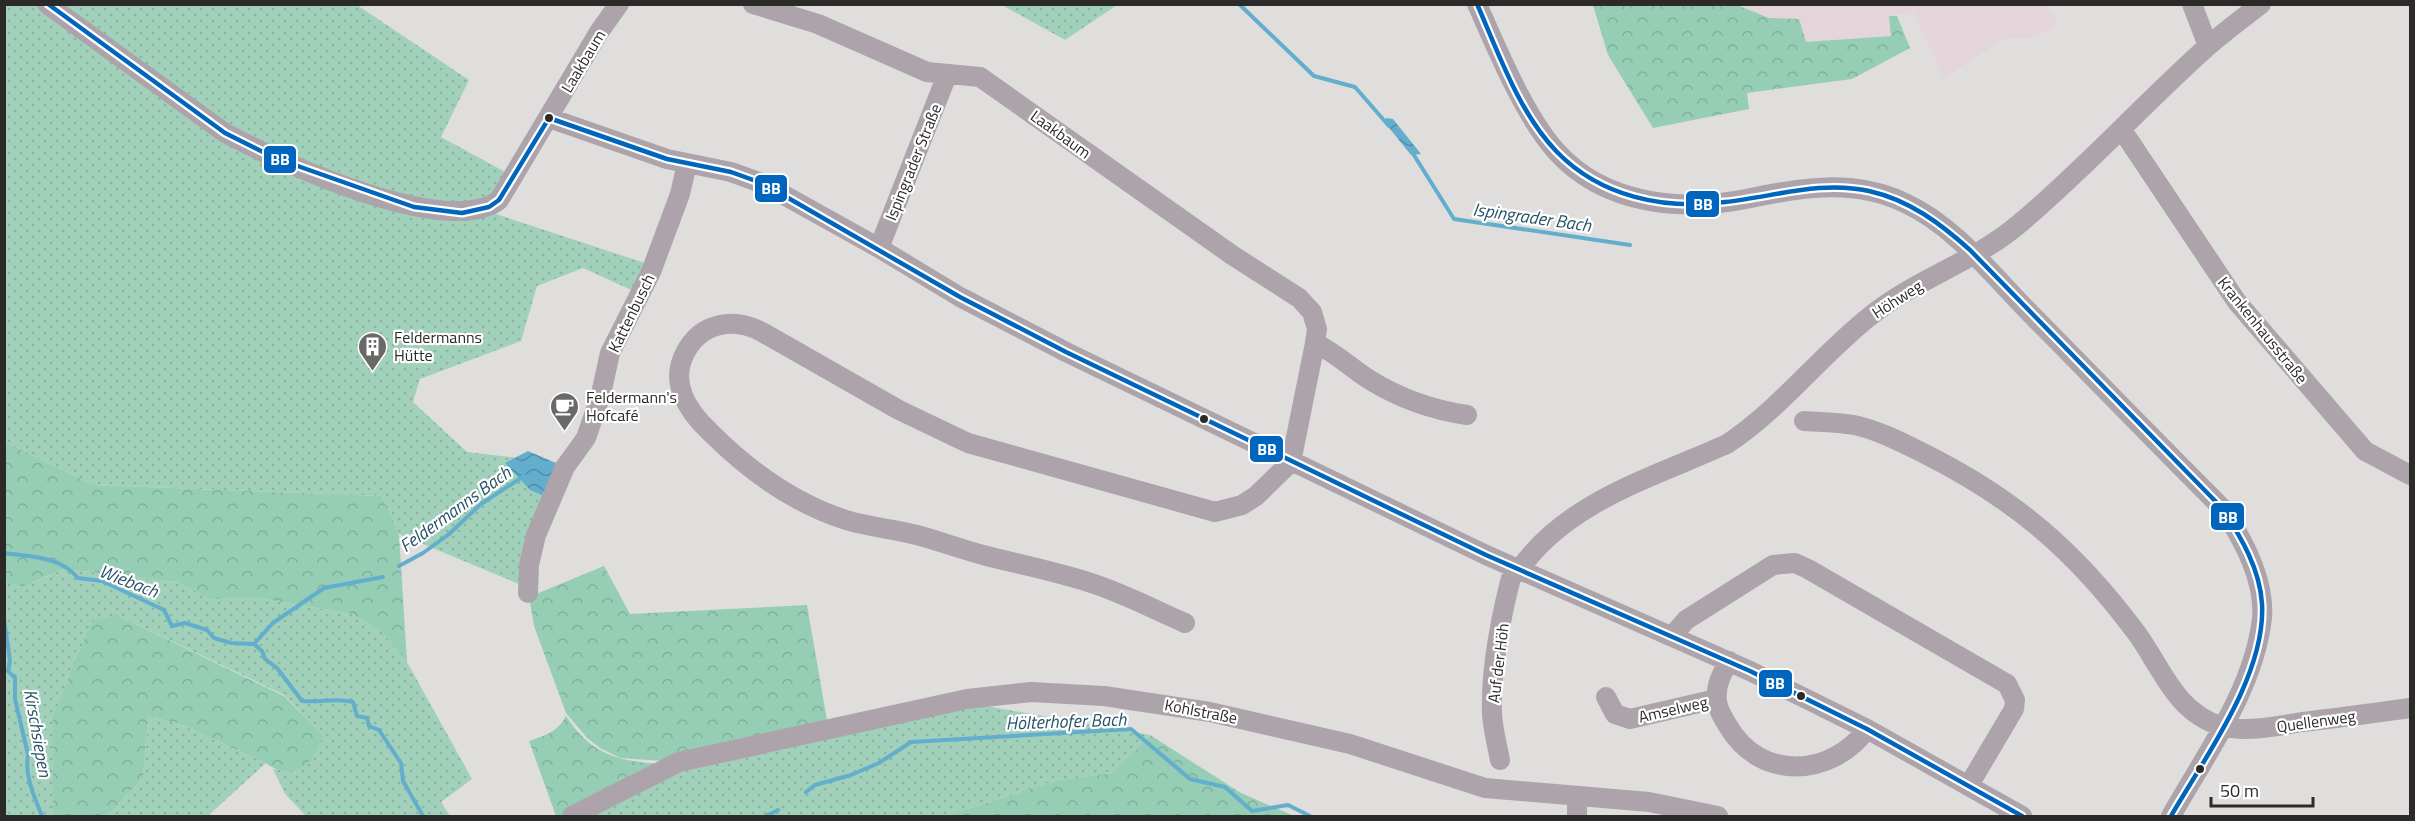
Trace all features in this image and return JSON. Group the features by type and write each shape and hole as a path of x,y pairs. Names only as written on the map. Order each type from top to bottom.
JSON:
{"street":[{"path":"47,4 225,133 275,158 414,207 462,213 489,207 499,200 549,118 687,164 731,172 764,184 970,302 1290,462 1516,568 1729,661 1867,729 2022,816"},
{"name":"Laakbaum","path":"549,118 599,32 619,4"},
{"name":"Laakbaum","path":"753,4 818,24 864,43 905,64 947,75 980,78 1214,243 1299,298 1312,312 1317,329 1290,462"},
{"path":"1477,4 1527,108 1555,151 1587,177 1618,194 1633,199 1676,204 1707,204 1803,188 1846,187 1868,190 1904,202 1920,211 1973,256 2222,508 2240,535 2252,564 2262,616 2252,665 2222,726 2171,816"},
{"path":"2192,4 2208,46"},
{"name":"Höhweg","path":"1516,568 1534,548 1557,529 1617,491 1727,444 1743,433 1798,384 1835,344 1883,305 1912,286 1973,256 2019,224 2088,164 2208,46 2261,4"},
{"name":"Ispingrader Straße","path":"879,248 947,75"},
{"name":"Krankenhausstraße","path":"2122,130 2237,302 2365,451 2410,475"},
{"name":"Kattenbusch","path":"528,593 529,565 536,534 565,467 586,438 601,394 610,354 651,272 680,194 687,164"},
{"path":"1185,623 1090,582 917,535 846,520 819,510 756,476 733,457 686,405 681,394 679,374 688,346 701,333 715,326 727,322 741,323 762,332 899,410 968,444 1215,512 1242,505 1256,496 1290,462"},
{"path":"1315,343 1335,354 1370,380 1401,396 1442,411 1467,415"},
{"path":"1804,421 1855,425 1900,442 1964,474 2015,507 2079,564 2107,594 2137,633 2163,679 2179,699 2196,713 2222,726"},
{"path":"1673,635 1693,615 1773,565 1795,563 1808,569 2007,684 2015,700 2014,710 1969,785"},
{"name":"Auf der Höh","path":"1500,760 1493,724 1492,698 1503,615 1516,568"},
{"name":"Amselweg","path":"1729,661 1719,681 1716,699 1719,711 1742,745 1752,753 1780,764 1802,766 1841,756 1857,743 1867,729"},
{"name":"Kohlstraße","path":"572,816 679,762 967,699 1031,692 1104,696 1180,706 1350,744 1485,788 1577,807 1649,802 1718,816"},
{"name":"Amselweg","path":"1606,696 1615,714 1630,719 1716,699"},
{"name":"Quellenweg","path":"2222,726 2266,727 2410,708"}],"shaded area":[{"path":"1737,5 2047,5 2058,24 2034,37 2003,39 1944,78 1913,12 1889,16 1891,36 1806,42 1799,19 1769,18"}],"green space":[{"path":"4,5 43,5 223,133 377,199 490,212 651,265 638,293 583,268 537,286 521,341 420,379 413,402 467,452 562,463 526,587 399,534 382,496 93,485 5,442"},
{"path":"50,5 357,5 469,80 441,137 509,174 493,197 477,207 416,204 271,154"},
{"path":"1002,5 1117,5 1065,40"},
{"path":"1593,5 1737,5 1769,18 1799,19 1806,42 1891,36 1889,16 1897,16 1910,48 1852,79 1747,93 1749,109 1653,128 1608,55"},
{"path":"5,442 93,485 382,496 399,534 407,662 382,632 352,614 258,598 210,599 177,582 64,569 24,586 10,584 4,579"},
{"path":"604,566 630,614 807,605 828,726 678,762 620,758 600,748 587,738 566,713 534,626 529,597"},
{"path":"64,569 177,582 211,599 258,598 352,614 382,632 407,662 472,779 441,802 450,816 306,816 285,794 273,769 291,771 324,736 284,695 117,615 53,815 55,816 5,816 4,579 18,585 25,584"},
{"path":"117,615 284,696 324,736 309,762 297,770 275,769 180,724 148,716 143,778 107,816 53,815 53,716 92,621"},
{"path":"969,703 1150,735 1115,773 1058,780 946,816 576,816 657,776"},
{"path":"148,716 180,724 266,763 210,814 211,816 107,816 143,778"},
{"path":"566,716 588,742 612,756 641,762 674,764 569,816 556,816 529,741 551,732"},
{"path":"1150,735 1241,793 1294,816 946,816 1058,780 1114,773"}],"water":[{"path":"1386,118 1393,119 1421,154 1411,155 1386,124"},
{"path":"528,451 556,463 555,472 544,496 530,490 505,463"}],"waterway":[{"name":"Ispingrader Bach","path":"1239,4 1314,76 1355,87 1389,126"},
{"name":"Ispingrader Bach","path":"1412,152 1454,219 1630,245"},
{"name":"Feldermanns Bach","path":"399,566 423,553 448,535 481,504 524,476"},
{"name":"Wiebach","path":"4,553 54,561 63,565 78,578 102,581 164,610 172,626 185,623 207,630 214,638 231,643 254,644 262,651 265,659 277,668 302,701 353,702 357,716 367,718 369,726 379,730 401,763 403,781 423,816"},
{"name":"Feldermanns Bach","path":"254,644 273,623 324,588 383,577"},
{"name":"Kirschsiepen","path":"4,619 10,661 8,671 15,678 15,699 28,755 29,779 42,816"},
{"name":"Hölterhofer Bach","path":"806,792 815,785 851,775 879,763 911,742 1131,729 1190,779 1225,787 1252,811 1288,805 1310,816"},
{"name":"Hölterhofer Bach","path":"766,816 778,810"}],"transit line":[{"name":"BB","path":"48,4 225,133 275,158 414,207 462,213 489,207 499,200 549,118 667,159 731,172 764,184 960,297 1066,352 1486,555 1750,671 1867,729 2022,816"},
{"name":"BB","path":"1477,4 1511,82 1532,119 1557,152 1593,180 1635,197 1679,204 1743,200 1797,190 1833,187 1869,191 1911,207 1935,222 1970,250 2222,508 2242,542 2258,578 2262,604 2261,631 2244,687 2231,714 2171,816"}],"place":[{"name":"Feldermanns Hütte","path":"373,372"},
{"name":"Feldermann's Hofcafé","path":"565,432"}]}
